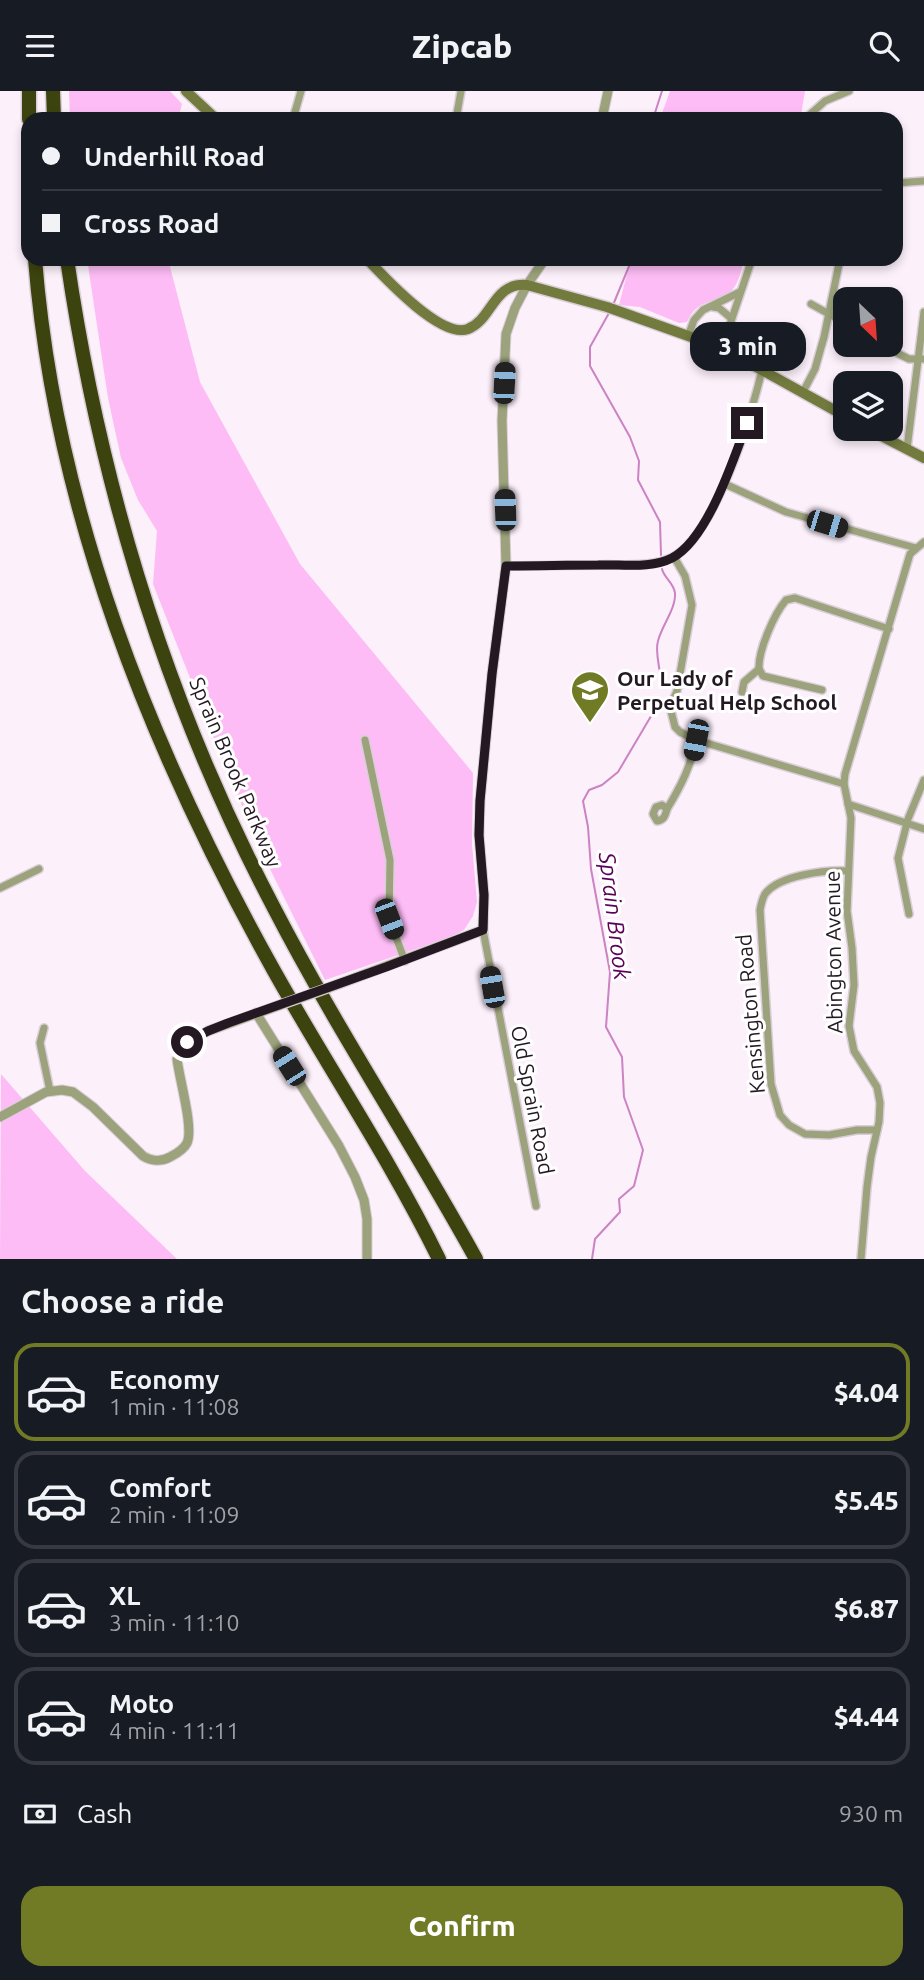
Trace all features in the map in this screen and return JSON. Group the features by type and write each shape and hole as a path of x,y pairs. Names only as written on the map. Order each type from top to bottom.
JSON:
{"highway":[{"path":"29,112 30,91"},
{"path":"53,91 54,112"},
{"path":"36,266 48,365 72,481 100,582 136,681 194,814 247,921 439,1259"},
{"name":"Sprain Brook Parkway","path":"68,266 89,388 120,516 150,617 196,740 238,836 285,930 476,1259"}],"main road":[{"path":"186,91 208,112"},
{"path":"374,266 409,301 446,325 463,330 471,328 508,289 527,285 612,309 722,348 833,409"},
{"path":"892,441 924,458"}],"street":[{"path":"295,112 301,91"},
{"path":"457,112 461,91"},
{"path":"604,112 608,91"},
{"path":"813,112 825,101 849,91"},
{"path":"903,182 924,181"},
{"name":"Old Sprain Road","path":"536,1206 483,930 484,895 479,835 492,674 506,566 502,421 506,334 514,309 540,266"},
{"path":"722,348 749,266"},
{"path":"803,392 816,369 838,266"},
{"path":"688,336 703,310 740,292"},
{"path":"811,304 833,316"},
{"path":"713,306 731,317"},
{"path":"907,449 921,359 924,312"},
{"path":"902,357 921,359"},
{"path":"506,566 649,564 674,557 689,543 712,511 725,484 754,403 762,370"},
{"path":"725,484 786,512 916,548"},
{"path":"674,557 685,576 692,605 677,691 670,707 675,727 696,740 845,784 845,774 910,554 924,542"},
{"path":"742,692 744,683 759,669 761,652 779,608 786,600 795,598 889,629"},
{"path":"759,669 764,676 822,690"},
{"path":"365,740 390,860 389,919 405,960"},
{"path":"667,809 685,778 696,740"},
{"path":"909,914 898,859 906,824 924,780"},
{"name":"Abington Avenue","path":"845,784 851,818 847,911 854,985 849,1026 854,1051 877,1087 880,1103 868,1177 861,1259"},
{"path":"848,804 924,829"},
{"path":"0,888 39,869"},
{"name":"Kensington Road","path":"848,871 788,879 765,893 762,901 760,910 771,1084 780,1115 789,1125 805,1134 829,1135 877,1130"},
{"path":"0,1117 50,1091 73,1092 93,1107 143,1156 150,1160 165,1160 181,1150 188,1139 188,1121 177,1059 187,1042 208,1031 483,930"},
{"path":"256,1013 339,1146 355,1177 368,1219 367,1259"},
{"path":"44,1028 40,1043 50,1091"}],"shaded area":[{"path":"69,91 170,91 182,104 180,112 70,112"},
{"path":"670,91 805,91 802,112 662,112"},
{"path":"88,266 170,266 200,382 300,564 473,773 472,844 477,902 473,916 464,930 451,937 325,980 263,855 153,584 157,531 138,500 121,458 108,398"},
{"path":"629,266 742,266 738,280 730,292 698,307 687,322 679,323 640,307 619,305"},
{"path":"1,1074 85,1171 177,1259 0,1259"}],"waterway":[{"name":"Sprain Brook","path":"655,112 662,91"},
{"name":"Sprain Brook","path":"613,305 629,266"},
{"name":"Sprain Brook","path":"609,313 590,347 590,366 630,437 639,461 638,480 660,522 661,555"},
{"name":"Sprain Brook","path":"660,674 657,645 675,599 673,586 662,569"},
{"name":"Sprain Brook","path":"592,1259 595,1239 620,1212 619,1199 634,1186 643,1150 624,1097 622,1057 606,1027 610,972 591,869 583,801 589,790 602,785 618,772 657,706"}],"place":[{"name":"Our Lady of Perpetual Help School","path":"590,724"}],"route":[{"path":"187,1042 228,1023 483,930 480,801 506,566 649,564 674,557 689,543 712,511 725,484 747,423"}]}
